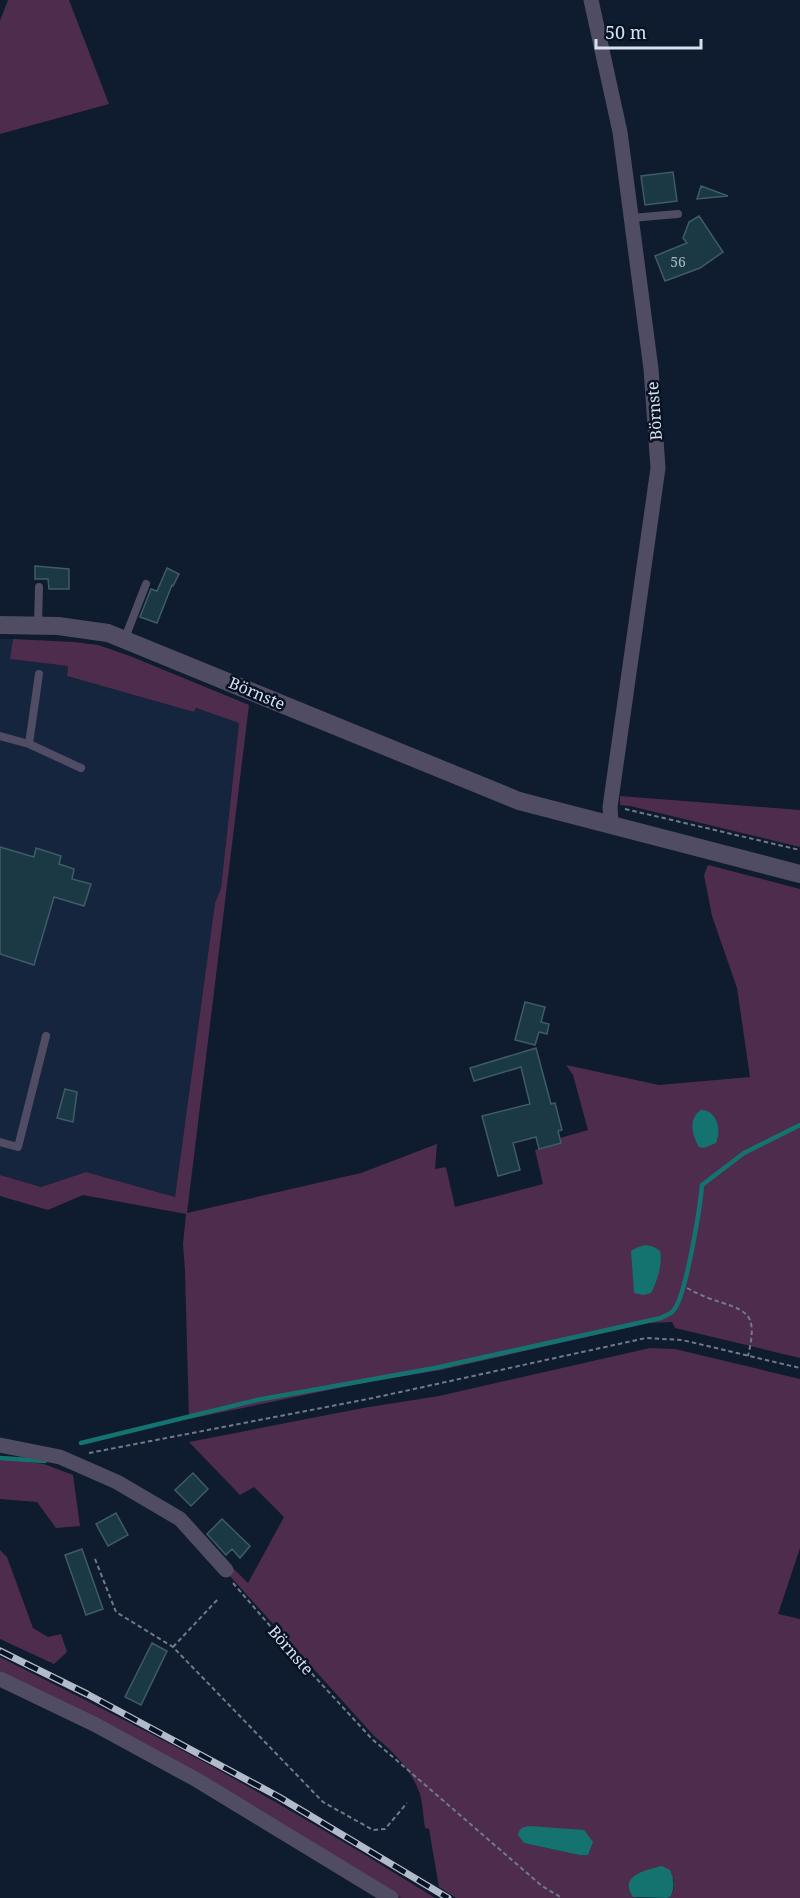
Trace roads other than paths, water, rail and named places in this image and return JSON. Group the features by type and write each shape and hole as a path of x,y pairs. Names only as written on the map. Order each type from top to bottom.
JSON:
{"street":[{"name":"Börnste","path":"591,0 620,132 651,369 658,468 610,816"},
{"name":"Börnste","path":"0,625 93,630 125,638 519,801 610,816 800,874"},
{"path":"0,1445 60,1458 117,1482 180,1519 226,1570"},
{"path":"0,1679 94,1724 197,1780 391,1898"}],"lane":[{"path":"631,218 678,214"},
{"path":"125,638 146,584"},
{"path":"38,626 39,587"},
{"path":"29,744 39,674"},
{"path":"0,736 29,744 81,768"},
{"path":"0,1142 18,1147 46,1036"}],"waterway":[{"path":"81,1443 257,1400 435,1368 661,1318 673,1311 683,1289 692,1251 702,1185 744,1153 800,1125"},
{"path":"0,1458 45,1461"}],"railway":[{"path":"0,1651 87,1694 279,1797 448,1898"}]}
